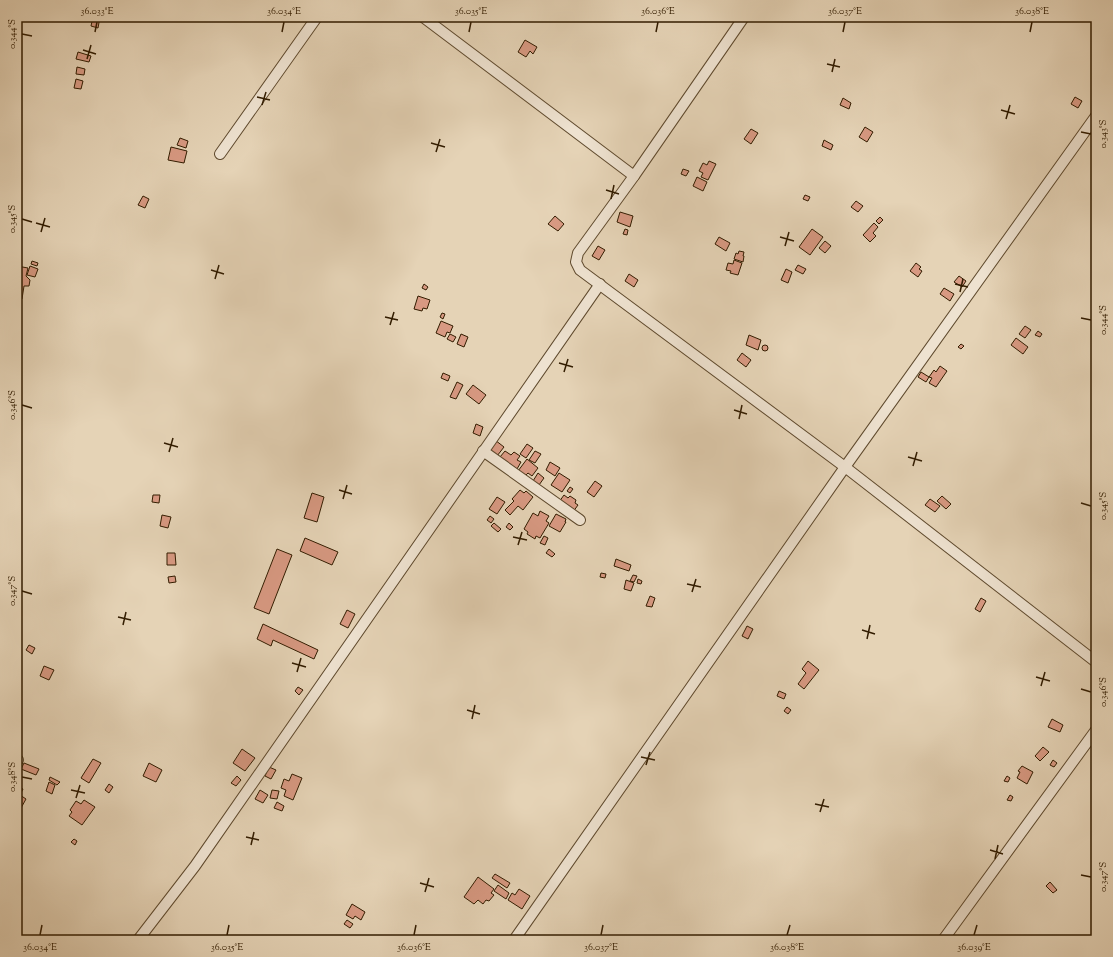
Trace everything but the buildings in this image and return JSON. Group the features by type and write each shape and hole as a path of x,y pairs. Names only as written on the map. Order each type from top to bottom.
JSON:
{"street":[{"path":"220,154 317,17"},
{"path":"422,17 634,176"},
{"path":"744,17 634,176 578,253 576,262 580,270 845,467 1096,662"},
{"path":"514,940 845,467 1096,116"},
{"path":"138,940 195,866 600,284"},
{"path":"484,451 580,520"},
{"path":"943,940 1096,730"}]}
